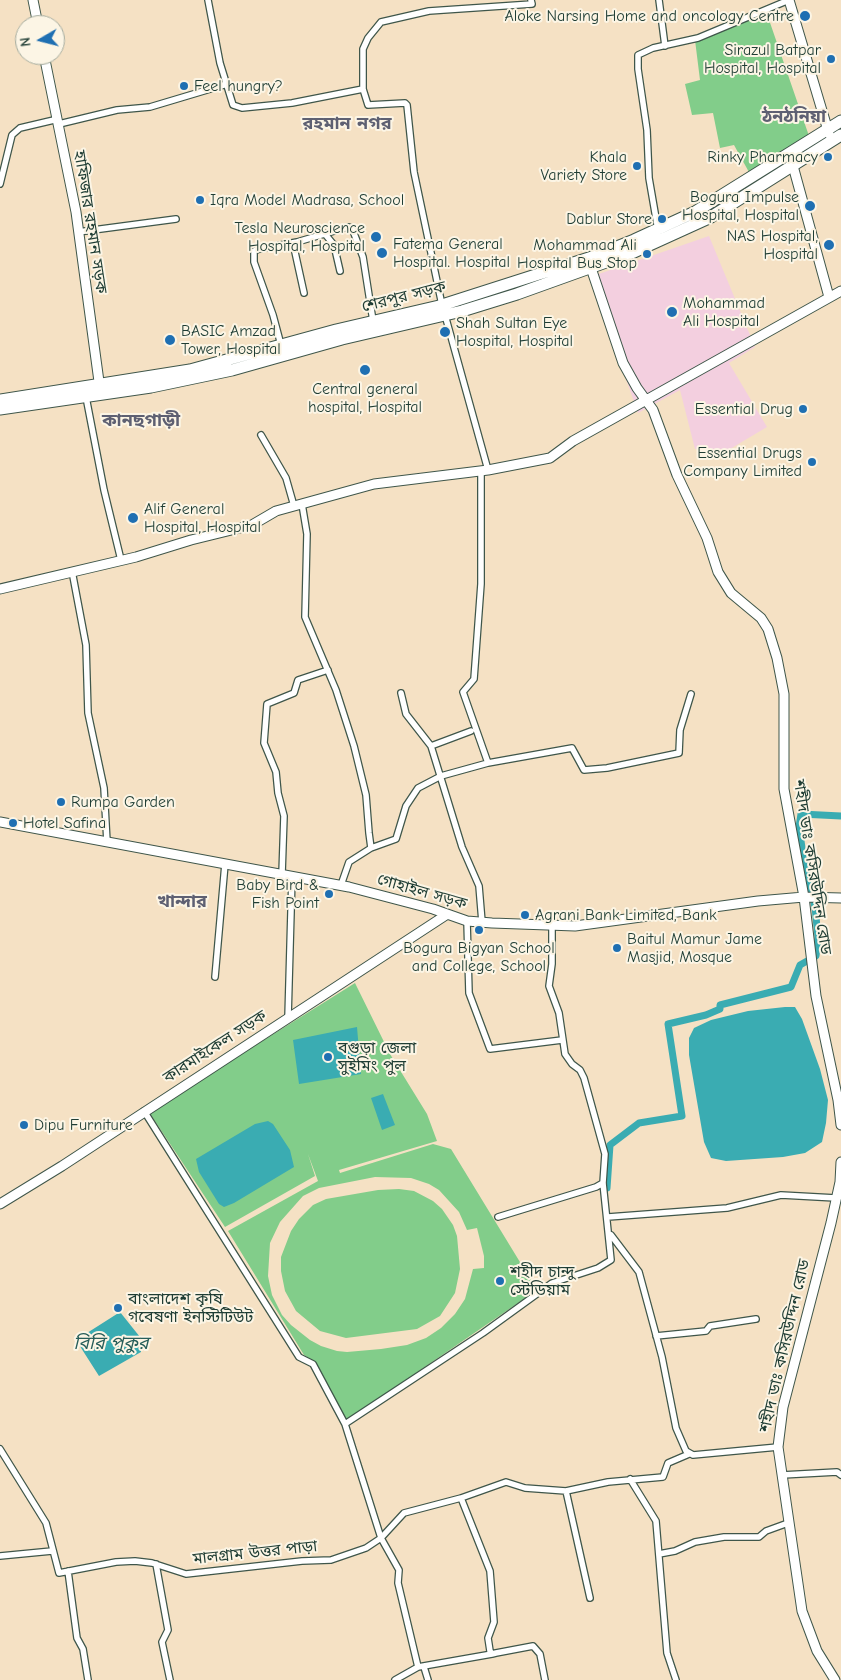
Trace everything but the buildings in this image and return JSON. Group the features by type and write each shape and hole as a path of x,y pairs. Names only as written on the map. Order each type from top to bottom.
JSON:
{"highway":[{"name":"শেরপুর সড়ক","path":"0,400 100,390 232,370 591,268 660,234 841,121"},
{"name":"শেরপুর সড়ক","path":"0,409 86,397 100,390 174,373 373,321 444,310 711,217 836,138"}],"street":[{"path":"33,0 36,15"},
{"path":"208,0 233,105 242,108 292,103 363,89"},
{"path":"659,0 665,46"},
{"path":"660,234 649,178 647,130 638,59 643,52 698,38 789,0 828,129 836,138"},
{"path":"488,763 463,692 474,679 481,584 484,471 444,310 414,172 407,106 405,103 368,105 363,89 363,48 368,38 381,22 429,11 531,2"},
{"name":"হাফিজার রহমান সড়ক","path":"46,65 78,232 100,390"},
{"path":"0,184 8,142 12,135 20,128 58,119 150,107 227,84"},
{"path":"793,166 829,297"},
{"path":"78,232 176,219"},
{"path":"281,345 253,256 254,251 259,249 293,243 348,227 352,228 363,257 373,321"},
{"path":"325,234 334,245 340,271"},
{"path":"293,243 304,293"},
{"name":"শহীদ ডাঃ কসিরউদ্দিন রোড","path":"591,268 623,363 637,388 653,410 677,475 707,538 718,572 731,593 761,618 768,628 777,658 784,694 784,789 810,897 811,954 814,981 838,1100 841,1125"},
{"path":"0,589 21,586 252,525 276,511 374,484 484,471 550,458 573,440 841,291"},
{"path":"86,397 121,560"},
{"path":"261,435 286,478 298,505 307,534 305,618 328,670 361,771 371,848"},
{"path":"72,571 86,644 88,713 104,788 108,842"},
{"path":"282,874 284,816 278,793 276,772 264,743 267,704 294,693 298,680 328,670"},
{"path":"401,693 406,714 431,746 462,847 479,886 482,922"},
{"path":"341,885 349,862 371,848 396,839 406,806 418,788 441,776 488,763 572,748 584,770 607,768 679,753 680,730 692,694"},
{"path":"431,746 471,731"},
{"name":"গোহাইল সড়ক","path":"0,822 341,885 433,909 467,921 552,926 600,923 810,897 841,898"},
{"path":"215,977 225,864"},
{"path":"288,1018 292,876"},
{"name":"কারমাইকেল সড়ক","path":"0,1204 62,1166 446,915"},
{"path":"467,921 469,993 490,1050 562,1040"},
{"path":"345,1424 483,1333 552,1283 598,1268 612,1260 603,1183 605,1154 584,1078 580,1070 572,1064 565,1054 559,1013 549,986 552,964 552,926"},
{"path":"144,1111 299,1356 313,1364 345,1424 381,1538 400,1570 398,1583 421,1667 428,1680"},
{"name":"শহীদ ডাঃ কসিরউদ্দিন রোড","path":"835,1680 817,1651 802,1611 778,1447 783,1407 837,1200 841,1162"},
{"path":"498,1217 596,1187 603,1183"},
{"path":"608,1217 727,1208 781,1195 837,1200"},
{"path":"610,1234 639,1272 656,1336 676,1428 689,1454 778,1447"},
{"path":"656,1336 706,1331 710,1326 756,1319"},
{"path":"0,1449 46,1523 57,1571 68,1571 77,1638 82,1648 88,1680"},
{"name":"মালগ্রাম উত্তর পাড়া","path":"68,1571 116,1562 135,1561 156,1564 186,1574 285,1562 331,1560 366,1548 381,1538 404,1513 461,1498 506,1482 525,1488 566,1491 630,1479 663,1477 668,1463 689,1454"},
{"path":"782,1475 837,1472 841,1475"},
{"path":"630,1479 656,1521 667,1653 676,1680"},
{"path":"566,1491 590,1598"},
{"path":"461,1498 490,1571 494,1622 488,1638 492,1654"},
{"path":"659,1554 675,1551 695,1542 724,1537 759,1537 766,1531 788,1523"},
{"path":"0,1556 52,1551"},
{"path":"156,1564 168,1630 162,1642 170,1680"},
{"path":"395,1680 421,1667 533,1646 540,1654 545,1680"}],"shaded area":[{"name":"Mohammad Ali Hospital","path":"709,236 755,347 729,363 767,427 730,449 695,449 680,390 638,413 590,277"}],"green space":[{"path":"766,11 809,136 750,174 734,145 720,148 713,113 692,115 685,84 700,80 695,40"},
{"path":"355,983 390,1054 427,1114 437,1141 339,1170 340,1173 433,1144 451,1149 537,1290 346,1421 315,1362 304,1355 228,1231 318,1181 308,1154 315,1176 225,1227 149,1112","holes":["375,1177 411,1178 429,1184 439,1190 459,1212 467,1230 477,1228 484,1256 484,1268 473,1269 465,1299 455,1314 441,1328 426,1338 407,1345 347,1352 321,1346 310,1340 282,1315 272,1295 268,1276 270,1243 280,1222 303,1196 319,1188"]},
{"path":"399,1189 414,1191 433,1201 442,1209 453,1225 457,1236 460,1269 455,1293 440,1316 417,1329 346,1338 320,1331 296,1311 285,1291 281,1271 281,1257 291,1231 299,1219 313,1205 326,1199 378,1190"}],"water":[{"path":"795,1007 802,1019 820,1069 828,1100 822,1142 805,1153 783,1157 726,1161 711,1158 704,1142 689,1055 689,1038 694,1028 711,1020 748,1011"},
{"name":"বগুড়া জেলা সুইমিং পুল","path":"357,1027 361,1074 299,1084 293,1040"},
{"path":"383,1094 395,1125 382,1130 371,1098"},
{"path":"268,1121 273,1124 290,1150 294,1167 224,1207 219,1204 199,1172 196,1159 255,1124"},
{"name":"বিরি পুকুর","path":"120,1312 140,1337 141,1352 99,1376 76,1340"}],"waterway":[{"path":"607,1188 610,1145 639,1123 682,1116 668,1024 706,1015 720,1009 720,1005 791,987 800,965 816,956 818,937 815,907 804,862 799,827 801,814 841,816"}],"place":[{"name":"Aloke Narsing Home and oncology Centre","path":"805,16"},
{"name":"Sirazul Batpar Hospital, Hospital","path":"831,59"},
{"name":"Feel hungry?","path":"184,86"},
{"name":"Rinky Pharmacy","path":"828,157"},
{"name":"Khala Variety Store","path":"637,166"},
{"name":"Iqra Model Madrasa, School","path":"200,200"},
{"name":"Bogura Impulse Hospital, Hospital","path":"810,206"},
{"name":"Dablur Store","path":"662,219"},
{"name":"Tesla Neuroscience Hospital, Hospital","path":"376,237"},
{"name":"NAS Hospital, Hospital","path":"829,245"},
{"name":"Fatema General Hospital. Hospital","path":"382,253"},
{"name":"Mohammad Ali Hospital Bus Stop","path":"647,254"},
{"name":"Mohammad Ali Hospital","path":"672,312"},
{"name":"Shah Sultan Eye Hospital, Hospital","path":"445,332"},
{"name":"BASIC Amzad Tower, Hospital","path":"170,340"},
{"name":"Central general hospital, Hospital","path":"365,370"},
{"name":"Essential Drug","path":"803,409"},
{"name":"Essential Drugs Company Limited","path":"812,462"},
{"name":"Alif General Hospital, Hospital","path":"133,518"},
{"name":"Rumpa Garden","path":"61,802"},
{"name":"Hotel Safina","path":"13,823"},
{"name":"Baby Bird & Fish Point","path":"329,894"},
{"name":"Agrani Bank Limited, Bank","path":"525,915"},
{"name":"Bogura Bigyan School and College, School","path":"479,930"},
{"name":"Baitul Mamur Jame Masjid, Mosque","path":"617,948"},
{"name":"বগুড়া জেলা সুইমিং পুল","path":"328,1057"},
{"name":"Dipu Furniture","path":"24,1125"},
{"name":"শহীদ চান্দু স্টেডিয়াম","path":"500,1281"},
{"name":"বাংলাদেশ কৃষি গবেষণা ইনস্টিটিউট","path":"118,1308"}],"district":[{"name":"ঠনঠনিয়া","path":"794,117"},
{"name":"রহমান নগর","path":"347,124"},
{"name":"কানছগাড়ী","path":"141,421"},
{"name":"খান্দার","path":"182,902"}]}
